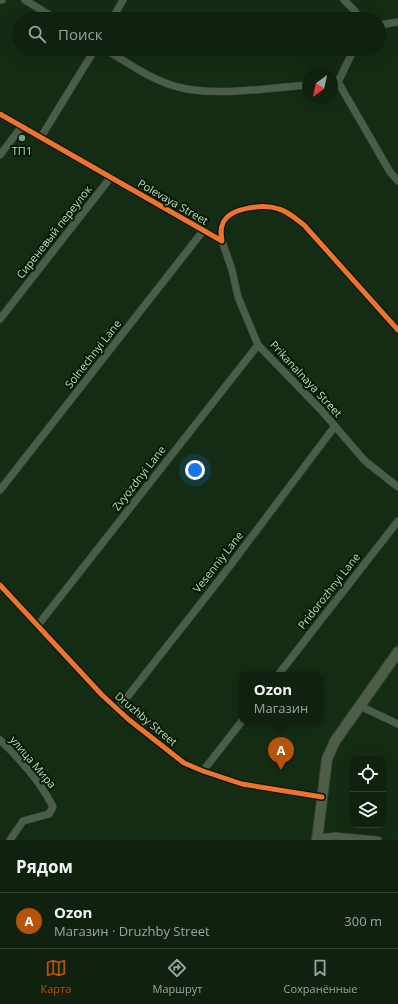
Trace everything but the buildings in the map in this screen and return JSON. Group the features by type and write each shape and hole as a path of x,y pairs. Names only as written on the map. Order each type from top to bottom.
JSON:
{"street":[{"path":"26,0 45,12"},
{"path":"116,12 123,0"},
{"path":"344,0 355,12"},
{"path":"386,25 398,22"},
{"path":"41,137 91,56"},
{"path":"117,56 151,76 178,87 193,90 228,91 302,85"},
{"path":"338,77 350,56"},
{"path":"338,87 390,172 398,181"},
{"name":"Polevaya Street","path":"0,114 222,241"},
{"path":"0,155 22,126"},
{"name":"Сиреневый переулок","path":"0,320 111,177"},
{"name":"Polevaya Street","path":"222,241 220,232 223,222 232,213 243,209 260,207 277,208 290,214 304,225 398,330"},
{"name":"Solnechnyi Lane","path":"0,490 203,231"},
{"name":"Prikanalnaya Street","path":"222,241 232,270 238,297 258,345 322,410 365,461 398,487"},
{"name":"Zvyozdnyi Lane","path":"38,625 258,345"},
{"name":"Vesenniy Lane","path":"117,710 223,575 335,426"},
{"name":"Pridorozhnyi Lane","path":"280,672 398,521"},
{"name":"Druzhby Street","path":"0,585 117,710 184,763 203,772 242,784 322,797"},
{"path":"378,840 335,836 318,839 322,797 327,759 335,741 398,652"},
{"path":"360,706 398,724"},
{"path":"203,772 240,724"},
{"name":"улица Мира","path":"0,740 20,760 49,799 53,807 49,814 23,821 10,840"}],"cycle path":[{"path":"0,114 222,241 222,225 233,213 240,210 257,207 279,209 286,212 304,225 398,330"},
{"path":"0,585 102,695 128,719 184,763 242,784 322,797"}],"place":[{"name":"ТП1","path":"22,138"},
{"name":"Ozon","path":"281,770"}]}
